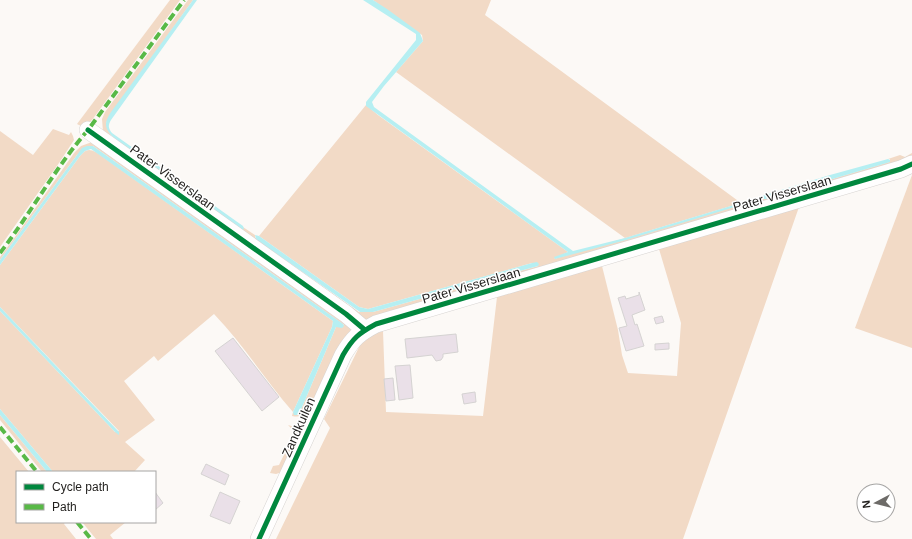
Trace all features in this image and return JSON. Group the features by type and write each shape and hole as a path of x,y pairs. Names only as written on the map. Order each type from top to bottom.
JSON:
{"street":[{"name":"Pater Visserslaan","path":"88,130 346,314 365,330 376,324 894,172 912,164"},
{"name":"Zandkuilen","path":"259,539 343,355 352,340 365,330"}],"shaded area":[{"path":"170,0 180,0 92,120 83,127 77,124"},
{"path":"188,0 193,0 109,117 106,123 112,137 131,150 139,158 255,235 258,241 359,312 373,312 538,266 532,263 368,309 359,307 259,236 366,105 568,252 554,259 748,202 747,201 761,197 762,199 765,199 889,162 890,159 888,159 900,155 905,157 912,153 912,160 363,321 103,132 102,119 105,112"},
{"path":"373,0 491,0 485,15 741,203 625,238 396,72 423,41 422,35"},
{"path":"53,129 69,135 71,132 74,140 0,247 0,131 33,155"},
{"path":"92,142 351,325 350,335 314,409 301,416 292,416 293,412 297,415 300,412 336,327 344,325 93,146 77,155 0,260 0,257 74,153 81,146"},
{"path":"87,150 96,152 333,321 332,327 293,412 235,337 214,314 158,361 154,356 124,381 155,420 125,442 145,460 135,471 52,471 0,409 0,311 115,432 119,431 0,307 0,265 83,152"},
{"path":"912,175 912,348 855,328"},
{"path":"799,207 683,539 276,539 330,428 324,419 364,337 383,331 386,412 483,416 497,297 602,266 618,330 622,355 628,373 677,376 681,323 659,249"},
{"path":"0,415 46,471 41,471 0,420"},
{"path":"288,425 301,429 286,471 276,474 270,473 273,466 279,465 296,430 293,430"},
{"path":"0,437 28,471 16,471 16,523 64,523 76,539 0,539"},
{"path":"83,523 125,523 110,535 113,539 96,539"}],"water":[{"path":"193,0 197,0 111,120 109,128 112,133 243,226 244,229 242,230 139,158 114,138 107,129 106,121 111,112"},
{"path":"363,0 373,0 387,9 420,33 423,41 372,102 374,107 573,251 625,238 747,201 748,203 626,240 555,259 554,257 568,252 366,106 366,102 416,40 416,34"},
{"path":"93,146 343,324 344,326 342,328 336,327 300,412 297,415 294,415 293,412 332,327 333,321 91,149 85,151 80,156 0,265 0,260 82,148"},
{"path":"888,159 890,162 761,199 762,196"},
{"path":"255,235 259,236 359,307 368,309 532,263 537,262 539,264 538,266 373,312 360,312 258,241"},
{"path":"0,307 119,432 119,435 0,311"},
{"path":"0,409 52,471 46,471 0,415"}],"building":[{"path":"639,292 645,310 632,315 635,325 637,324 644,346 626,351 619,328 627,326 618,298 625,296 626,299 639,295"},
{"path":"662,316 664,322 656,324 654,318"},
{"path":"456,334 458,352 443,354 441,360 436,361 432,355 407,358 405,339"},
{"path":"233,338 279,397 262,411 215,351"},
{"path":"669,343 669,349 655,350 655,344"},
{"path":"410,365 413,398 399,400 395,366"},
{"path":"393,378 395,400 386,401 384,379"},
{"path":"475,392 476,402 464,404 462,394"},
{"path":"206,464 229,475 225,485 201,474"},
{"path":"220,492 240,501 230,524 210,516"},
{"path":"156,493 163,503 156,509"}],"marked path":[{"path":"0,253 54,175 184,0"},
{"path":"0,427 36,471"},
{"path":"78,523 91,539"}],"cycle path":[{"path":"88,130 346,314 365,330"},
{"path":"259,539 343,355 353,340 370,327 901,169 912,164"}]}
